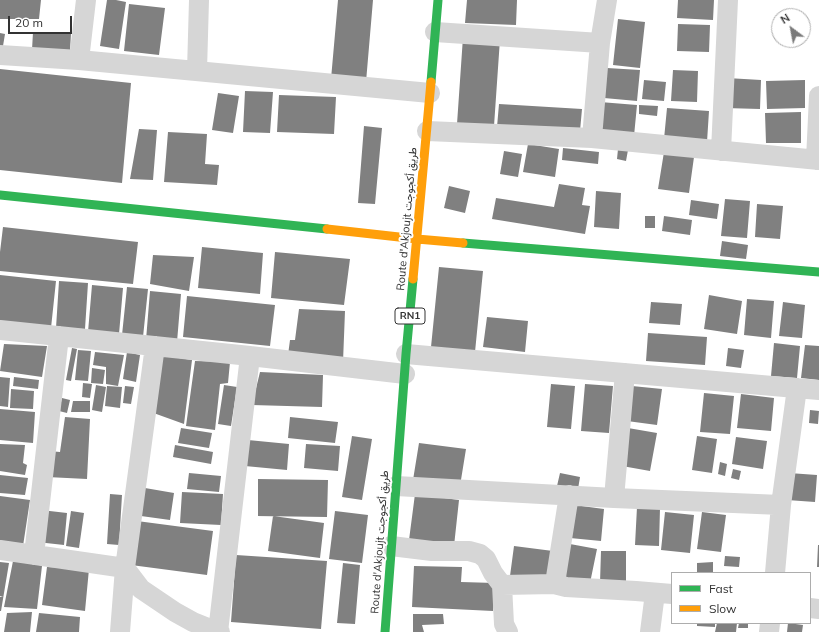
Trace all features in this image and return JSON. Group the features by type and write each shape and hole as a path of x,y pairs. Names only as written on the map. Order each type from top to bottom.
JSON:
{"main road":[{"name":"Route d'Akjoujt طريق أكجوجت","path":"385,632 406,354 438,0"},
{"path":"0,195 417,239 819,272"}],"street":[{"path":"79,60 86,0"},
{"path":"197,71 199,0"},
{"path":"592,138 600,43 607,0"},
{"path":"721,150 728,0"},
{"path":"435,32 600,43"},
{"path":"0,55 79,60 430,93"},
{"path":"427,130 592,138 817,160 819,96"},
{"path":"0,330 405,374"},
{"path":"34,555 59,336"},
{"path":"120,632 125,568 155,346"},
{"path":"406,354 819,390"},
{"path":"0,550 125,568 142,589 175,612 193,622 219,632 250,356"},
{"path":"614,498 625,373"},
{"path":"775,572 781,505 797,388"},
{"path":"396,486 614,498 781,505"},
{"path":"554,584 570,495"},
{"path":"391,546 432,550 469,551 480,554 486,559 493,573 502,584 504,624 508,632"},
{"path":"502,584 554,584 566,587 664,594 650,632"}],"building":[{"path":"0,0 41,0 39,19 0,19"},
{"path":"107,0 126,2 119,49 100,46"},
{"path":"338,0 373,0 366,82 331,79"},
{"path":"467,0 517,0 516,25 465,23"},
{"path":"678,0 714,0 713,20 677,18"},
{"path":"129,4 165,8 159,55 124,51"},
{"path":"618,19 645,22 640,68 613,65"},
{"path":"678,24 710,25 709,52 677,51"},
{"path":"33,32 71,34 70,51 32,50"},
{"path":"0,33 5,34 3,46 0,46"},
{"path":"463,37 500,39 494,126 457,124"},
{"path":"607,68 640,70 637,101 604,98"},
{"path":"0,69 131,83 122,183 0,170"},
{"path":"673,70 698,71 697,102 671,101"},
{"path":"727,78 761,80 760,109 725,108"},
{"path":"644,80 666,82 664,101 642,99"},
{"path":"805,80 805,108 767,109 766,81"},
{"path":"245,91 273,92 270,133 243,132"},
{"path":"218,93 239,96 233,133 212,130"},
{"path":"279,95 336,97 334,134 277,132"},
{"path":"600,102 637,105 634,136 598,133"},
{"path":"499,104 582,109 580,131 497,127"},
{"path":"639,105 658,106 657,116 639,114"},
{"path":"667,108 709,111 707,142 664,139"},
{"path":"801,112 801,143 766,143 765,113"},
{"path":"364,126 382,128 375,204 358,203"},
{"path":"139,129 157,130 153,180 130,179"},
{"path":"168,132 207,134 205,164 219,165 217,185 164,182"},
{"path":"528,144 559,149 555,177 523,172"},
{"path":"563,148 599,152 598,164 562,160"},
{"path":"618,149 628,150 626,161 617,159"},
{"path":"504,151 522,154 518,177 500,174"},
{"path":"664,152 694,157 689,193 658,189"},
{"path":"559,184 585,188 582,205 590,206 585,234 492,219 496,198 554,207"},
{"path":"449,186 470,191 465,213 444,208"},
{"path":"596,191 621,193 619,229 594,227"},
{"path":"725,199 750,201 747,238 721,236"},
{"path":"691,200 719,204 717,219 689,215"},
{"path":"757,204 783,206 780,239 755,237"},
{"path":"645,216 655,216 655,228 645,228"},
{"path":"664,216 692,220 690,235 662,231"},
{"path":"3,227 138,242 133,284 0,271 0,252"},
{"path":"722,241 748,245 746,259 720,256"},
{"path":"202,247 263,253 260,294 198,288"},
{"path":"275,252 350,259 344,305 271,298"},
{"path":"153,255 194,257 189,291 150,284"},
{"path":"439,267 483,271 475,352 431,347"},
{"path":"0,275 56,281 51,328 0,323"},
{"path":"59,281 88,283 85,329 56,328"},
{"path":"92,285 123,288 119,334 88,332"},
{"path":"127,287 148,289 143,337 122,335"},
{"path":"150,291 181,294 177,342 146,340"},
{"path":"709,295 742,301 737,334 704,329"},
{"path":"187,296 275,305 270,346 183,337"},
{"path":"747,299 774,301 771,338 744,335"},
{"path":"651,302 682,304 680,325 649,323"},
{"path":"783,302 805,305 802,338 779,336"},
{"path":"299,309 345,311 343,362 288,355 290,340 295,340"},
{"path":"487,317 528,321 525,352 483,347"},
{"path":"648,333 707,337 705,365 646,361"},
{"path":"774,343 800,346 797,378 771,376"},
{"path":"4,344 47,346 42,377 0,371"},
{"path":"805,345 819,346 819,380 801,378"},
{"path":"72,348 77,349 71,381 66,380"},
{"path":"728,348 744,350 741,368 726,366"},
{"path":"78,350 91,351 88,381 75,380"},
{"path":"95,352 124,355 118,386 106,384 106,367 93,365"},
{"path":"127,352 140,355 136,382 123,379"},
{"path":"159,355 192,360 184,424 148,411"},
{"path":"195,361 230,362 228,383 220,384 215,430 186,426"},
{"path":"92,368 105,370 103,384 91,383"},
{"path":"260,372 323,375 322,407 252,405"},
{"path":"0,377 10,378 8,407 0,406"},
{"path":"14,377 39,380 38,389 13,386"},
{"path":"83,383 92,384 90,398 82,397"},
{"path":"551,384 575,386 571,429 547,427"},
{"path":"585,384 613,386 609,433 581,431"},
{"path":"96,385 106,387 102,412 92,410"},
{"path":"224,385 237,387 231,426 218,424"},
{"path":"107,386 122,387 120,408 105,406"},
{"path":"125,386 134,387 131,404 123,403"},
{"path":"632,386 662,389 657,425 627,421"},
{"path":"11,389 34,391 33,409 10,408"},
{"path":"704,393 734,396 730,434 700,432"},
{"path":"741,394 774,398 771,431 737,428"},
{"path":"62,398 70,400 67,413 59,411"},
{"path":"73,401 90,401 90,412 71,412"},
{"path":"0,409 35,412 33,443 0,440"},
{"path":"810,410 819,411 818,424 809,423"},
{"path":"65,417 90,419 87,479 47,477 49,451 60,452"},
{"path":"290,417 338,422 335,443 288,438"},
{"path":"181,428 212,433 209,448 178,443"},
{"path":"628,428 657,433 650,471 622,466"},
{"path":"352,436 372,439 362,500 342,497"},
{"path":"697,436 717,439 712,473 692,470"},
{"path":"736,437 767,441 763,469 732,464"},
{"path":"248,440 289,444 287,470 245,466"},
{"path":"419,443 466,449 460,486 413,480"},
{"path":"0,444 25,445 23,463 27,465 25,475 0,471"},
{"path":"306,444 340,446 338,471 304,468"},
{"path":"175,445 213,452 211,464 173,457"},
{"path":"720,462 727,464 725,476 718,474"},
{"path":"733,469 741,471 739,480 731,478"},
{"path":"189,473 221,476 219,492 187,489"},
{"path":"560,473 580,477 578,489 557,486"},
{"path":"789,473 817,475 815,502 787,500"},
{"path":"0,475 28,478 25,495 0,493"},
{"path":"258,479 328,480 327,517 258,516"},
{"path":"145,488 174,493 170,520 141,516"},
{"path":"182,492 223,494 221,525 180,523"},
{"path":"110,494 122,495 119,545 107,544"},
{"path":"415,494 459,500 454,546 409,540"},
{"path":"0,496 30,500 23,546 0,543"},
{"path":"574,505 604,509 601,541 570,538"},
{"path":"637,507 660,508 659,546 635,545"},
{"path":"41,510 67,513 64,545 37,542"},
{"path":"71,511 84,513 79,548 66,546"},
{"path":"335,511 368,515 362,563 329,559"},
{"path":"665,512 694,515 690,553 661,550"},
{"path":"702,512 726,515 721,552 697,549"},
{"path":"273,516 324,523 320,558 268,551"},
{"path":"137,521 213,531 207,575 131,565"},
{"path":"570,544 597,549 590,583 563,578"},
{"path":"818,545 819,567 817,567"},
{"path":"514,546 553,551 549,580 510,576"},
{"path":"601,551 626,551 626,584 600,583"},
{"path":"236,555 327,561 321,629 231,622"},
{"path":"725,556 740,557 739,567 724,566"},
{"path":"13,561 33,563 42,566 37,609 4,607"},
{"path":"0,562 9,563 1,611 0,597 3,596 0,596"},
{"path":"713,562 713,572 697,572 697,563"},
{"path":"343,563 360,565 355,624 337,623"},
{"path":"414,566 462,567 461,582 495,583 493,611 412,607"},
{"path":"47,567 89,569 85,611 42,605"},
{"path":"32,612 30,632 4,632 7,613"},
{"path":"39,613 80,617 79,632 36,632"},
{"path":"413,614 443,614 444,624 422,625 424,632 413,632"},
{"path":"697,624 715,624 715,627 697,626"},
{"path":"717,624 737,624 736,632 715,632"},
{"path":"739,624 748,624 748,628 738,628"},
{"path":"788,624 803,625 802,632 787,632"}],"traffic: fast":[{"path":"431,82 438,0"},
{"path":"0,195 327,229"},
{"path":"463,243 819,272"},
{"path":"385,632 413,279"}],"traffic: slow":[{"path":"413,279 431,82"},
{"path":"327,229 463,243"}]}
